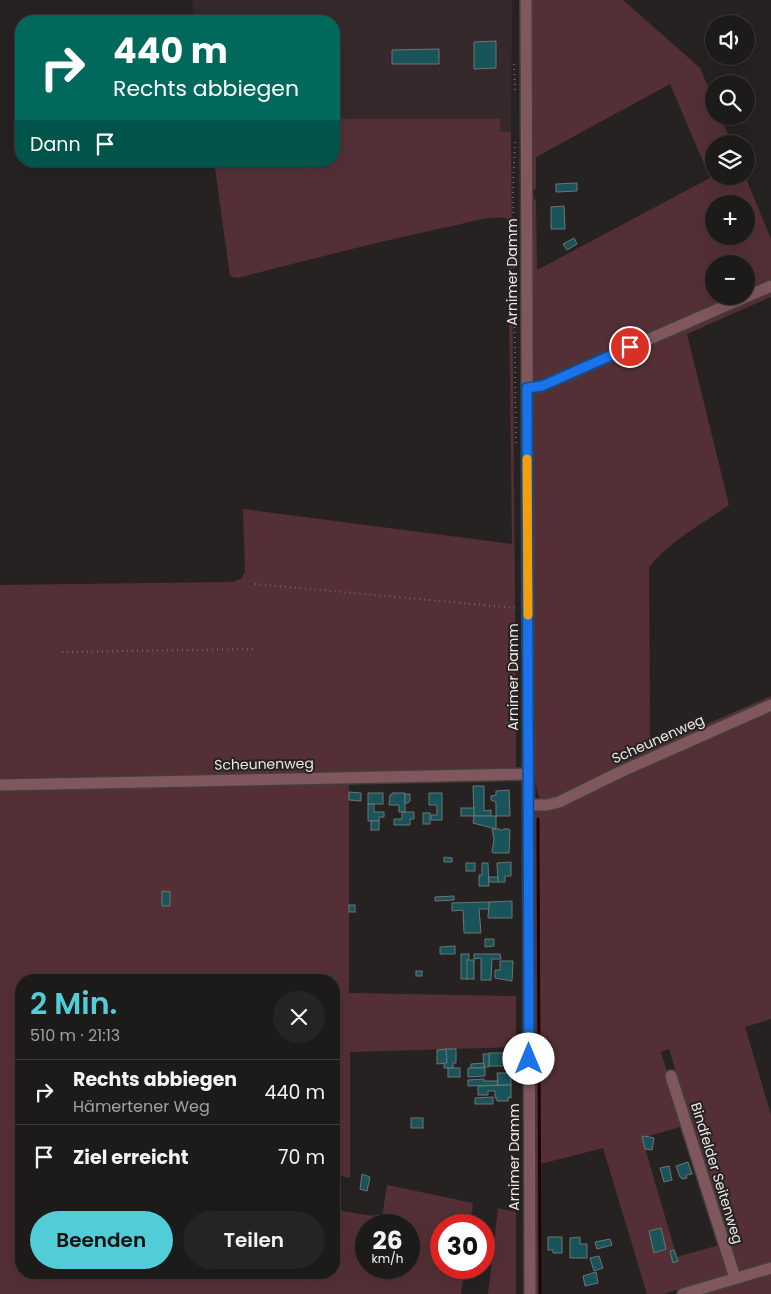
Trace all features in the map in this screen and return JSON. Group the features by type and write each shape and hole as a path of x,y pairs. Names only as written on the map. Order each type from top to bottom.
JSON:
{"street":[{"name":"Arnimer Damm","path":"526,0 530,1294"},
{"path":"527,388 542,386 771,286"},
{"name":"Scheunenweg","path":"529,805 547,805 559,802 618,773 771,705"},
{"name":"Scheunenweg","path":"0,785 528,774"},
{"name":"Bindfelder Seitenweg","path":"671,1076 735,1278"},
{"path":"683,1294 771,1268"}],"path":[{"path":"255,584 528,609"},
{"path":"62,652 256,649"}],"shaded area":[{"path":"192,0 512,0 511,132 500,132 500,119 340,119 340,15 194,15"},
{"path":"531,0 623,0 700,68 705,80 705,125 724,125 728,135 705,135 705,166 670,84 536,157 536,189 532,189"},
{"path":"340,119 500,119 500,132 511,132 516,722 507,722 506,729 516,729 516,769 0,778 0,585 232,582 241,579 245,572 243,509 512,544 508,219 489,218 473,221 371,244 237,278 230,276 215,167 340,167"},
{"path":"705,181 705,185 749,185 753,195 705,195 705,245 755,245 755,200 771,239 771,284 755,290 755,255 705,255 705,305 721,305 538,382 532,378 533,200 536,199 537,270"},
{"path":"771,290 771,297 755,304 755,297"},
{"path":"737,305 753,305 687,334 729,505 676,541 649,567 650,749 771,696 771,702 560,798 541,801 536,784 534,755 532,395 535,392 556,387 561,383"},
{"path":"771,708 771,1019 745,1027 771,1115 771,1262 737,1272 669,1049 661,1052 683,1126 642,1138 677,1257 719,1245 728,1275 663,1294 647,1294 603,1148 540,1164 541,1294 534,1294 534,813"},
{"path":"349,784 349,993 516,996 516,1047 350,1052 350,1178 340,1176 340,974 15,974 15,1279 340,1279 340,1211 361,1214 355,1214 355,1279 420,1279 420,1214 382,1214 387,1185 473,1203 472,1214 430,1214 430,1279 463,1279 461,1294 0,1294 0,788"},
{"path":"498,1208 516,1212 516,1294 488,1294 490,1279 495,1279 495,1234"},
{"path":"771,1274 771,1294 705,1294"}],"building":[{"path":"496,41 496,68 474,69 474,42"},
{"path":"439,49 439,64 392,64 392,50"},
{"path":"577,183 577,191 556,192 556,184"},
{"path":"564,206 565,229 551,229 551,207"},
{"path":"574,238 577,244 567,250 563,244"},
{"path":"507,723 515,723 515,728 507,728"},
{"path":"473,786 484,786 484,811 491,810 491,816 474,816"},
{"path":"509,790 510,816 496,816 496,802 491,800 491,796 496,795 496,791"},
{"path":"349,792 361,793 361,801 349,800"},
{"path":"368,793 383,793 383,804 368,804"},
{"path":"392,793 405,793 405,812 399,812 399,805 389,805"},
{"path":"429,793 442,793 442,820 431,820 431,815 437,815 437,805 429,805"},
{"path":"405,794 410,794 410,801 408,803 405,803"},
{"path":"368,804 374,804 374,812 384,812 384,817 379,817 379,821 368,821"},
{"path":"461,808 474,808 474,816 461,816"},
{"path":"402,812 414,812 414,819 410,819 410,825 394,825 394,819 402,819"},
{"path":"423,813 430,813 430,824 423,824"},
{"path":"474,816 496,816 496,829 473,823"},
{"path":"371,821 379,821 379,830 371,830"},
{"path":"492,829 510,830 509,853 492,852 494,839"},
{"path":"444,857 452,858 452,862 444,862"},
{"path":"511,862 511,876 505,876 505,882 498,882 497,863"},
{"path":"466,863 475,863 475,871 466,871"},
{"path":"482,863 488,863 489,886 479,886 479,875 482,875"},
{"path":"489,877 498,877 498,882 489,882"},
{"path":"162,891 170,892 170,906 162,906"},
{"path":"454,896 454,900 435,901 435,897"},
{"path":"512,901 512,918 488,918 489,902"},
{"path":"489,902 489,909 479,909 481,933 464,933 463,910 452,911 452,903"},
{"path":"349,905 355,905 355,912 349,912"},
{"path":"485,939 494,939 494,946 485,947"},
{"path":"455,946 455,954 440,954 440,947"},
{"path":"461,954 469,954 467,979 461,979"},
{"path":"474,954 500,954 501,959 492,959 491,980 481,980 481,958 474,959"},
{"path":"467,960 474,960 474,979 467,979"},
{"path":"500,961 513,961 512,981 495,978 495,970 500,970"},
{"path":"416,971 422,971 422,976 416,976"},
{"path":"446,1049 447,1063 437,1064 437,1050"},
{"path":"446,1049 456,1049 456,1063 453,1063 453,1068 444,1068 444,1063 447,1063"},
{"path":"489,1053 505,1053 505,1066 489,1066"},
{"path":"483,1054 489,1054 489,1067 484,1067"},
{"path":"484,1063 484,1068 471,1068 471,1064"},
{"path":"448,1068 460,1068 460,1077 448,1077"},
{"path":"468,1068 485,1068 485,1076 468,1077"},
{"path":"497,1073 511,1073 511,1085 498,1085"},
{"path":"484,1079 484,1081 497,1081 498,1085 468,1086 468,1080"},
{"path":"511,1085 511,1098 508,1097 508,1101 497,1101 495,1091 488,1091 488,1095 478,1095 478,1086"},
{"path":"493,1097 493,1104 475,1104 475,1098"},
{"path":"411,1118 423,1118 423,1128 411,1128"},
{"path":"642,1137 654,1138 652,1150 645,1149"},
{"path":"688,1162 692,1174 686,1175 687,1178 682,1179 676,1166"},
{"path":"669,1166 672,1180 664,1182 660,1168"},
{"path":"362,1174 370,1177 367,1191 360,1189"},
{"path":"661,1228 666,1249 654,1253 649,1231"},
{"path":"548,1237 562,1237 562,1253 553,1253 553,1250 548,1250"},
{"path":"580,1237 580,1244 587,1244 587,1258 570,1258 570,1238"},
{"path":"610,1239 612,1245 597,1249 595,1242"},
{"path":"674,1250 678,1261 673,1263 670,1251"},
{"path":"599,1256 603,1268 594,1271 590,1258"},
{"path":"596,1272 598,1283 585,1286 583,1276"}],"waterway":[{"path":"538,819 540,1294"}],"slow traffic":[{"path":"527,459 528,615"}],"route":[{"path":"529,1059 527,388 542,386 630,347"}]}
